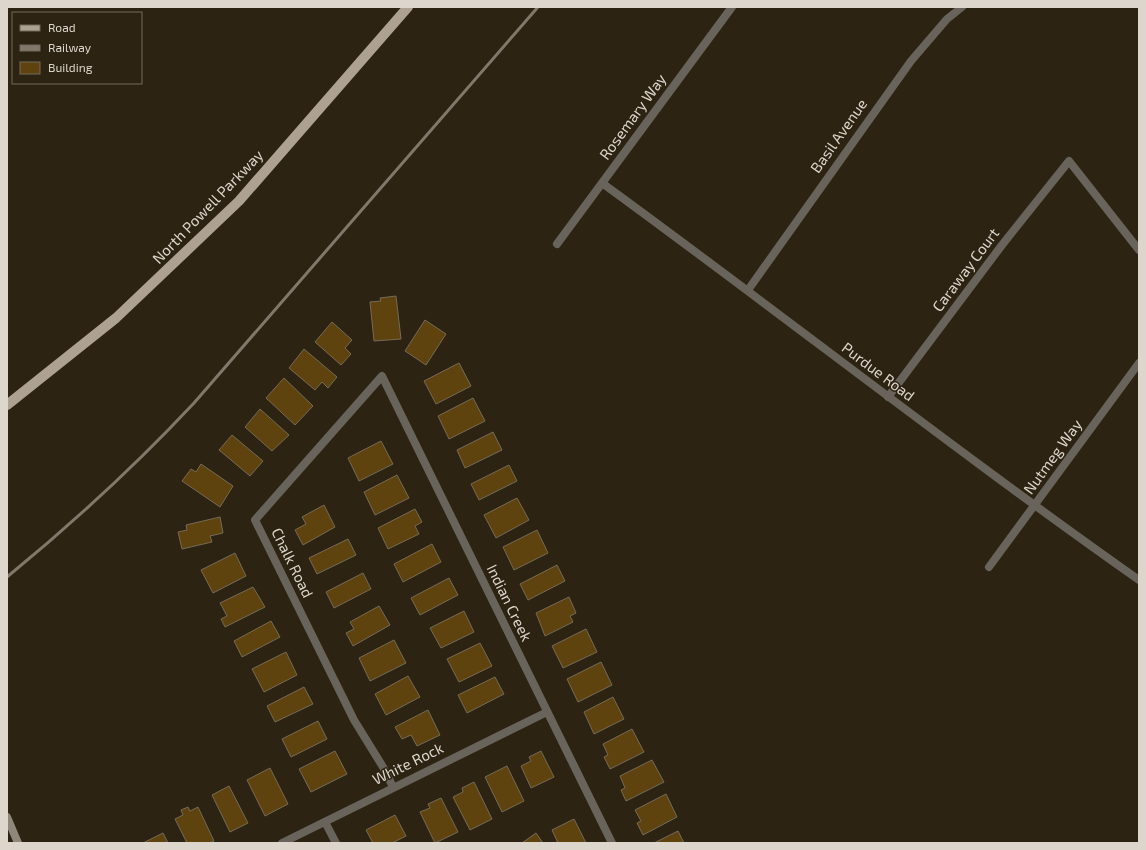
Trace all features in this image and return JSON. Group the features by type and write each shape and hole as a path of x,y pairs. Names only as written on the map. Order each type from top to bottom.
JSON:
{"main road":[{"name":"North Powell Parkway","path":"7,405 116,318 239,200 408,7"}],"street":[{"name":"Rosemary Way","path":"557,244 732,7"},
{"name":"Basil Avenue","path":"748,290 911,61 947,19 962,7"},
{"name":"Caraway Court","path":"888,397 1002,245 1069,161 1139,250"},
{"name":"Purdue Road","path":"602,183 748,290 1034,506 1139,580"},
{"name":"Nutmeg Way","path":"989,567 1139,363"},
{"name":"Indian Creek","path":"382,376 612,843"},
{"name":"Chalk Road","path":"382,376 256,520 354,720 383,767 392,787"},
{"name":"White Rock","path":"282,843 392,787 547,712"},
{"path":"7,817 18,843"},
{"path":"325,822 336,843"}],"building":[{"path":"396,296 401,339 374,341 370,302 381,301 380,298"},
{"path":"425,320 446,334 426,365 405,351"},
{"path":"332,322 352,340 345,348 351,354 341,365 315,342"},
{"path":"304,349 337,377 328,388 322,382 315,390 289,368"},
{"path":"459,363 471,386 436,404 424,381"},
{"path":"284,378 313,406 295,425 266,398"},
{"path":"473,398 485,421 449,439 438,416"},
{"path":"260,409 289,435 272,451 245,427"},
{"path":"493,432 502,450 465,468 457,450"},
{"path":"232,435 263,461 250,476 219,450"},
{"path":"381,441 393,464 359,481 348,458"},
{"path":"201,464 233,486 220,507 182,481 191,469 196,472"},
{"path":"509,465 517,481 479,500 471,484"},
{"path":"397,475 409,498 375,515 364,492"},
{"path":"517,498 529,520 496,538 484,515"},
{"path":"324,505 335,527 303,545 295,530 306,524 302,517"},
{"path":"415,509 422,522 415,526 419,534 388,549 378,528"},
{"path":"220,517 223,533 210,536 212,542 182,549 178,532 187,530 186,525"},
{"path":"537,530 548,553 514,570 503,547"},
{"path":"348,539 356,555 317,574 309,558"},
{"path":"432,544 441,562 403,582 394,564"},
{"path":"235,553 246,576 213,593 201,570"},
{"path":"557,565 565,581 528,600 520,584"},
{"path":"363,573 371,589 334,608 326,592"},
{"path":"449,578 458,595 420,615 411,598"},
{"path":"253,587 265,607 225,627 221,619 227,616 220,603"},
{"path":"569,597 576,613 570,616 573,622 545,636 536,613"},
{"path":"379,606 390,625 353,646 346,633 354,629 350,622"},
{"path":"464,611 474,632 441,648 430,628"},
{"path":"271,621 280,637 242,657 234,641"},
{"path":"586,629 597,652 563,668 552,646"},
{"path":"394,640 406,663 370,681 359,658"},
{"path":"480,643 492,666 459,682 447,659"},
{"path":"286,652 297,675 264,692 252,669"},
{"path":"601,662 612,685 578,702 567,679"},
{"path":"408,676 420,697 386,715 375,694"},
{"path":"495,677 504,694 467,713 458,695"},
{"path":"304,687 313,704 275,722 267,706"},
{"path":"613,697 624,719 594,734 584,712"},
{"path":"428,710 440,735 417,746 411,735 402,739 395,727"},
{"path":"318,721 327,739 291,757 282,739"},
{"path":"632,729 644,752 610,769 604,757 608,755 603,744"},
{"path":"335,751 347,774 311,792 299,769"},
{"path":"541,751 554,777 531,788 521,766 531,761 529,757"},
{"path":"652,760 664,782 626,801 621,790 625,788 620,776"},
{"path":"507,766 524,801 502,812 485,777"},
{"path":"270,768 288,804 265,816 247,780"},
{"path":"474,782 492,819 470,830 453,797 463,792 462,788"},
{"path":"229,786 248,823 230,832 212,795"},
{"path":"666,794 677,817 643,835 637,823 641,821 635,810"},
{"path":"441,798 458,832 435,843 420,812 430,808 428,804"},
{"path":"188,807 190,811 198,807 214,841 210,843 187,843 175,819 183,815 181,810"},
{"path":"395,815 406,836 392,843 373,843 366,830"},
{"path":"574,819 586,843 558,843 552,830"},
{"path":"678,831 684,843 654,843"},
{"path":"163,833 168,843 143,843"},
{"path":"536,833 543,843 522,843"}],"railway":[{"path":"7,577 104,493 150,449 194,403 538,7"}]}
